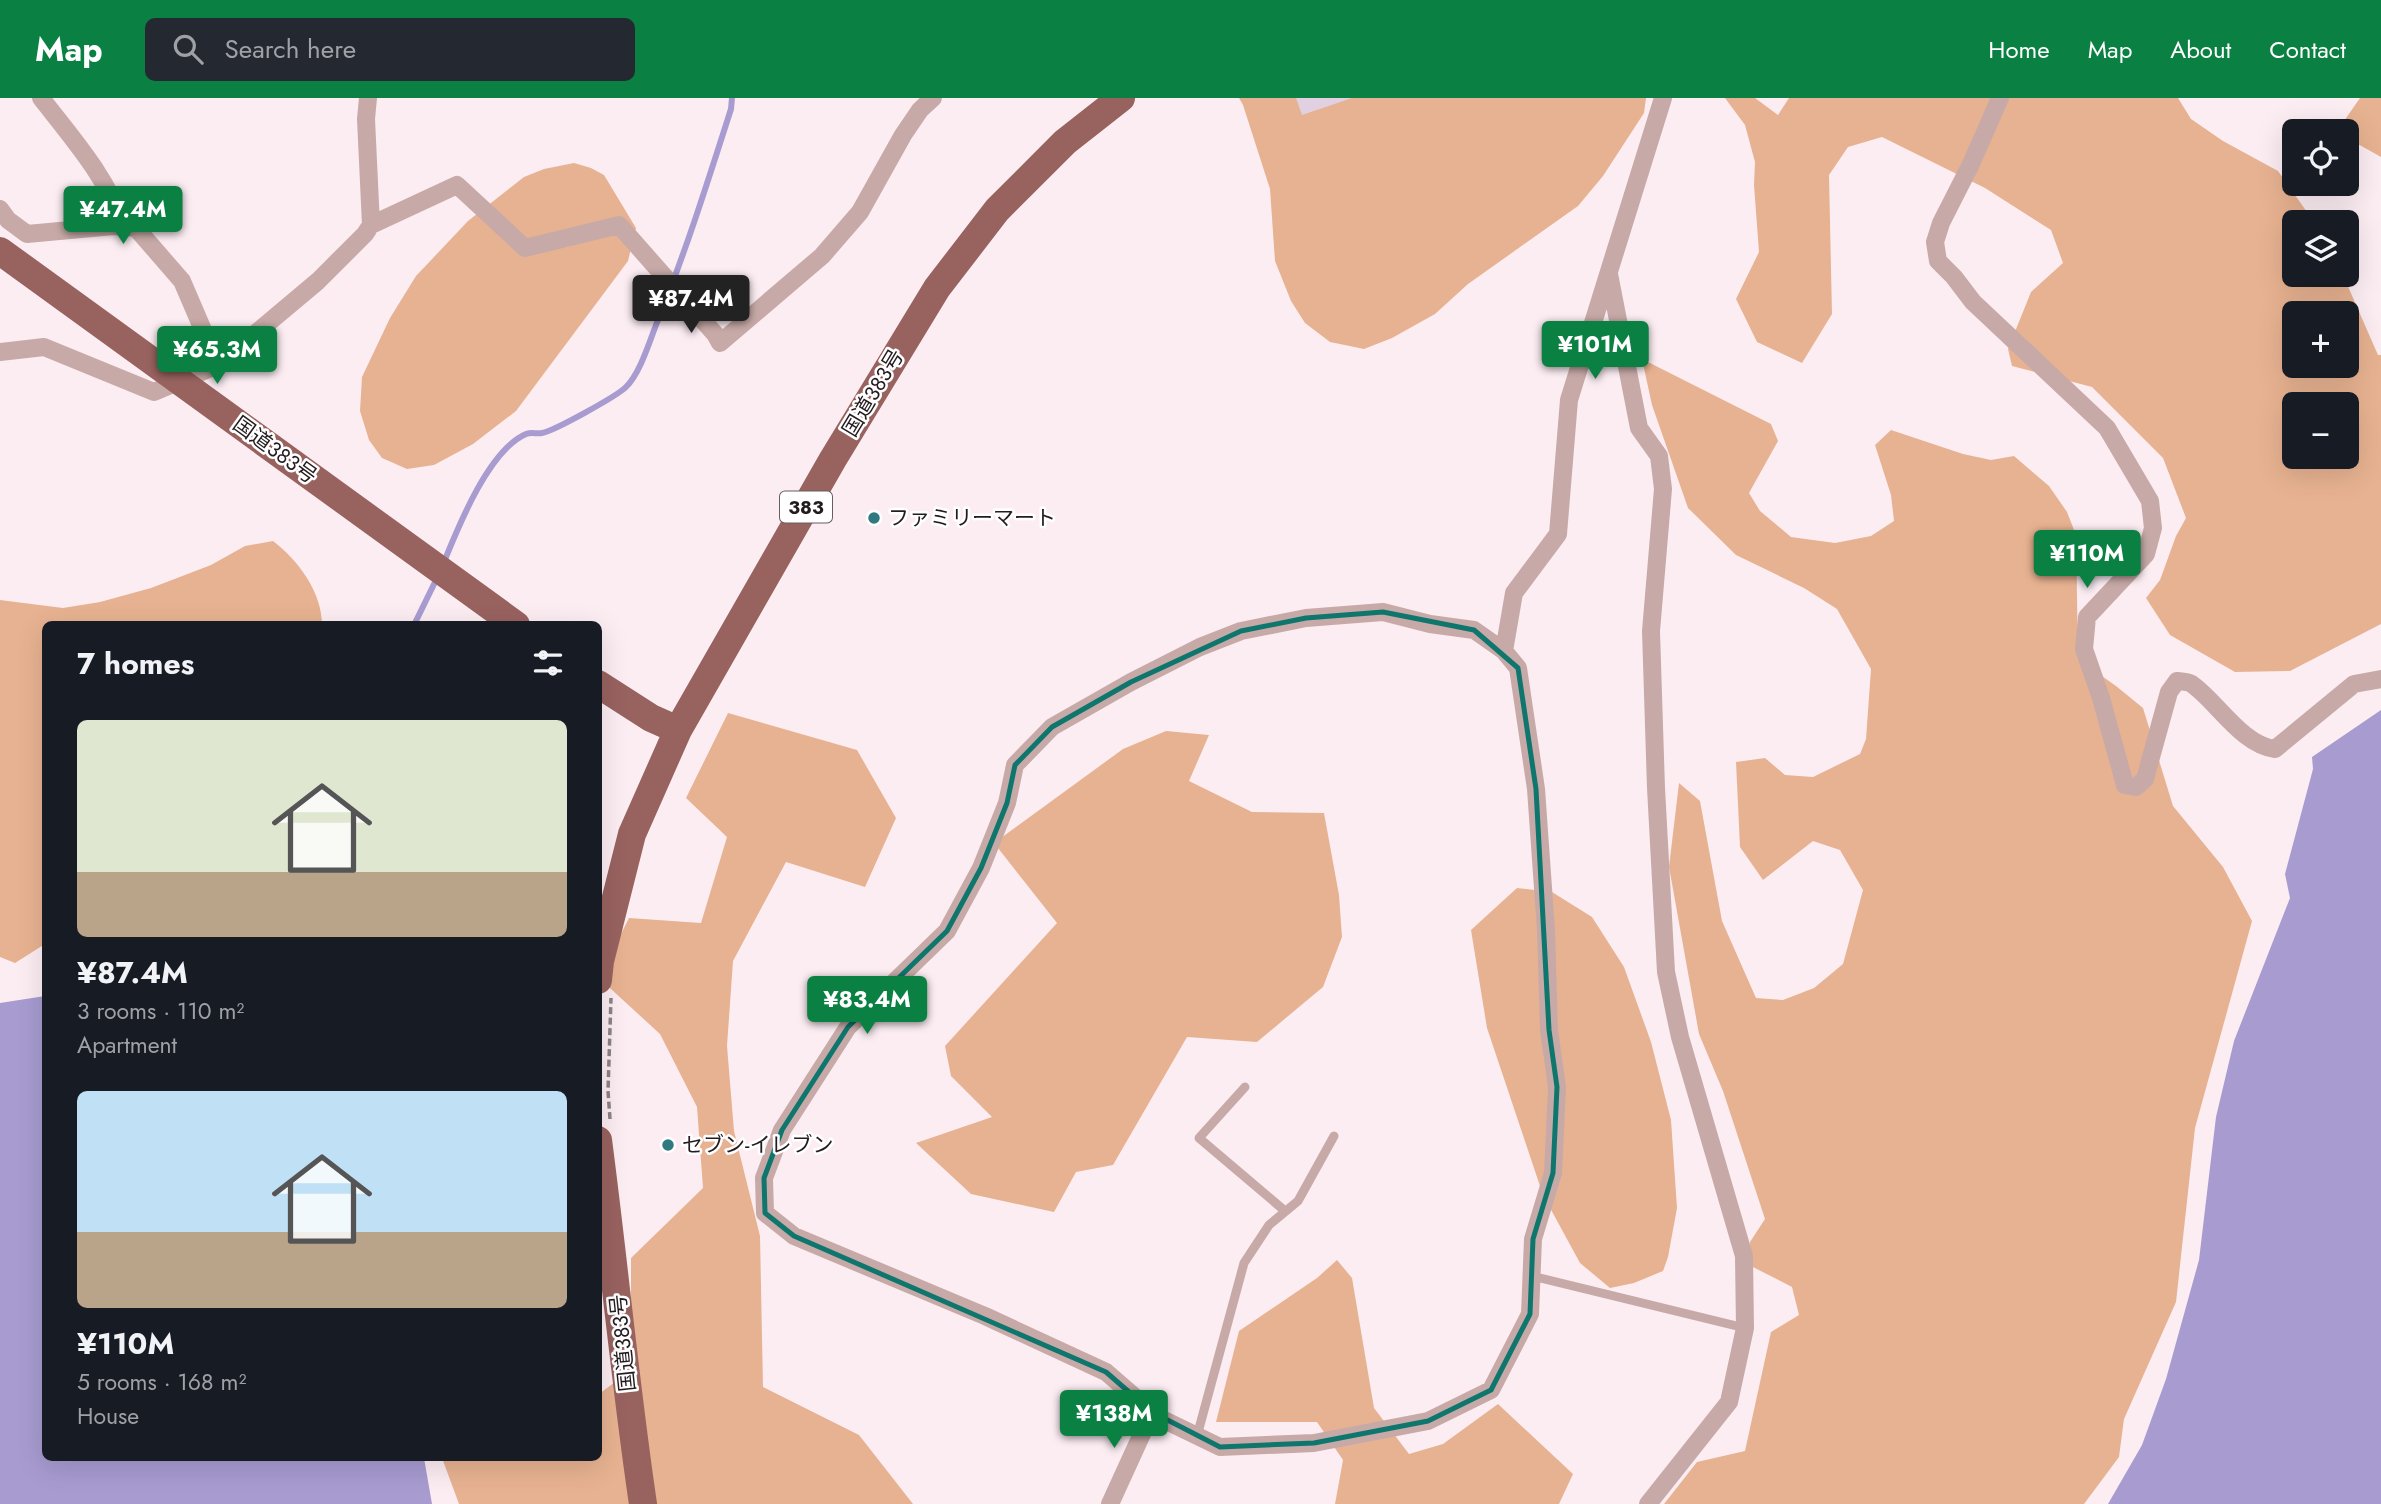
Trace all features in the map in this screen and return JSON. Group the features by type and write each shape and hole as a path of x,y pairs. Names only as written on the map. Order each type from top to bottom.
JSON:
{"highway":[{"name":"国道383号","path":"602,953 632,834 678,730 833,459 937,288 997,210 1065,142 1121,98"},
{"name":"国道383号","path":"0,251 510,621"},
{"path":"602,687 651,718 678,730"},
{"name":"国道383号","path":"605,1136 632,1429 643,1504"}],"street":[{"path":"41,98 91,161 115,201 124,227"},
{"path":"368,98 366,119 371,225"},
{"path":"0,352 44,347 154,392 218,365 318,281 371,225 457,185 525,248 620,225 720,343 822,256 860,212 919,110 933,98"},
{"path":"1504,650 1514,593 1558,534 1569,401 1663,98"},
{"path":"2000,98 1941,223 1935,242 1938,261 1973,302 2107,428 2150,501 2153,528 2146,554 2087,617 2084,649 2101,698 2125,785 2136,787 2145,779 2169,692 2177,681 2191,683 2230,723 2267,748 2276,749 2354,684 2381,679"},
{"path":"0,209 8,220 27,234 136,228 182,281 218,365"},
{"path":"1609,274 1639,428 1659,456 1663,489 1651,631 1666,972 1680,1037 1744,1256 1745,1328 1729,1402 1648,1504"},
{"path":"1383,612 1430,624 1474,630 1504,650 1518,667 1536,789 1546,930 1549,1030 1557,1087 1553,1173 1533,1239 1530,1314 1491,1390 1428,1421 1314,1443 1220,1447 1152,1412 1107,1372 985,1315 794,1236 765,1213 764,1178 782,1130 848,1027 947,931 981,868 1007,803 1015,765 1052,727 1200,647 1241,631 1306,618 1383,612"},
{"path":"1110,1504 1152,1412"}],"lane":[{"path":"1245,1087 1199,1138 1285,1211"},
{"path":"1197,1436 1244,1263 1269,1225 1297,1201 1334,1136"},
{"path":"1532,1276 1745,1328"}],"path":[{"path":"605,983 605,1136"}],"highlighted area":[{"path":"1383,612 1474,630 1518,668 1536,789 1549,1030 1557,1087 1553,1173 1533,1239 1530,1314 1491,1390 1428,1421 1314,1443 1220,1447 1152,1412 1106,1372 794,1236 765,1213 764,1178 782,1130 848,1027 947,931 981,868 1007,803 1015,765 1052,727 1131,682 1241,631 1306,618"}],"shaded area":[{"path":"1239,98 1646,98 1644,113 1603,176 1578,206 1468,284 1435,314 1392,338 1364,349 1330,342 1305,323 1291,301 1275,261 1270,189"},
{"path":"1725,98 1755,98 1778,115 1789,98 2178,98 2191,119 2223,141 2278,171 2282,177 2282,196 2296,196 2306,210 2282,210 2282,287 2348,287 2354,301 2282,301 2282,378 2359,378 2359,312 2378,355 2381,355 2381,624 2290,671 2235,672 2170,635 2146,598 2160,580 2176,536 2186,518 2163,458 2092,387 2012,366 2008,349 2031,292 2063,263 2051,230 1985,188 1882,137 1848,147 1829,175 1832,314 1802,363 1757,342 1736,299 1759,252 1755,162 1745,125"},
{"path":"2360,98 2381,98 2381,157 2359,145 2359,119 2345,119"},
{"path":"574,163 604,175 636,228 628,261 516,411 473,444 434,465 407,469 382,458 369,440 360,411 362,377 390,318 416,276 468,221 524,177 544,169"},
{"path":"1642,359 1771,424 1778,441 1749,493 1760,511 1791,537 1835,543 1871,536 1894,521 1891,495 1875,445 1891,430 1963,454 1991,460 2014,456 2049,486 2067,512 2076,535 2078,659 2143,708 2173,806 2223,867 2252,921 2195,1128 2176,1302 2124,1419 2119,1457 2084,1504 1664,1504 1697,1462 1745,1451 1771,1332 1799,1315 1792,1287 1751,1266 1750,1242 1765,1219 1723,1091 1699,1034 1669,867 1679,783 1700,801 1722,921 1756,998 1783,1000 1814,988 1843,964 1863,890 1840,850 1813,841 1763,880 1740,847 1736,762 1765,758 1785,775 1813,777 1860,754 1866,739 1871,669 1837,609 1804,588 1736,555 1688,508 1652,405"},
{"path":"273,541 291,558 313,589 322,621 42,621 42,946 15,963 0,957 0,600 63,608 100,602 151,588 211,565 245,546"},
{"path":"2381,710 2381,1504 2108,1504 2142,1445 2166,1379 2199,1260 2216,1117 2234,1041 2290,898 2285,874 2313,769 2312,757"},
{"path":"728,713 857,750 896,818 865,887 786,862 733,961 727,1046 734,1131 760,1236 763,1387 859,1435 913,1504 459,1504 443,1461 602,1461 602,1392 615,1382 631,1344 631,1258 703,1188 697,1107 660,1034 602,981 602,972 629,918 701,923 727,837 686,798"},
{"path":"1166,731 1209,735 1189,781 1252,812 1324,813 1339,895 1342,937 1323,987 1257,1042 1187,1037 1113,1165 1076,1172 1054,1212 971,1194 916,1143 992,1117 951,1076 945,1046 1057,923 994,843 1123,749"},
{"path":"1517,888 1552,892 1592,917 1624,967 1651,1042 1671,1120 1677,1208 1663,1271 1634,1283 1610,1288 1580,1263 1543,1195 1487,1028 1471,930"},
{"path":"42,996 42,1461 425,1461 432,1504 0,1504 0,1003"},
{"path":"1337,1260 1352,1278 1374,1408 1409,1454 1443,1444 1498,1404 1573,1474 1559,1504 1335,1504 1343,1460 1317,1422 1216,1422 1239,1331 1317,1278"}],"building":[{"path":"1296,98 1352,98 1302,115"}],"waterway":[{"path":"444,562 477,490 512,443 526,434 549,431 585,413 626,387 636,374 705,190 731,109 732,98"},
{"path":"416,621 437,578"}],"place":[{"name":"ファミリーマート","path":"874,518"},
{"name":"セブン-イレブン","path":"668,1145"}]}
